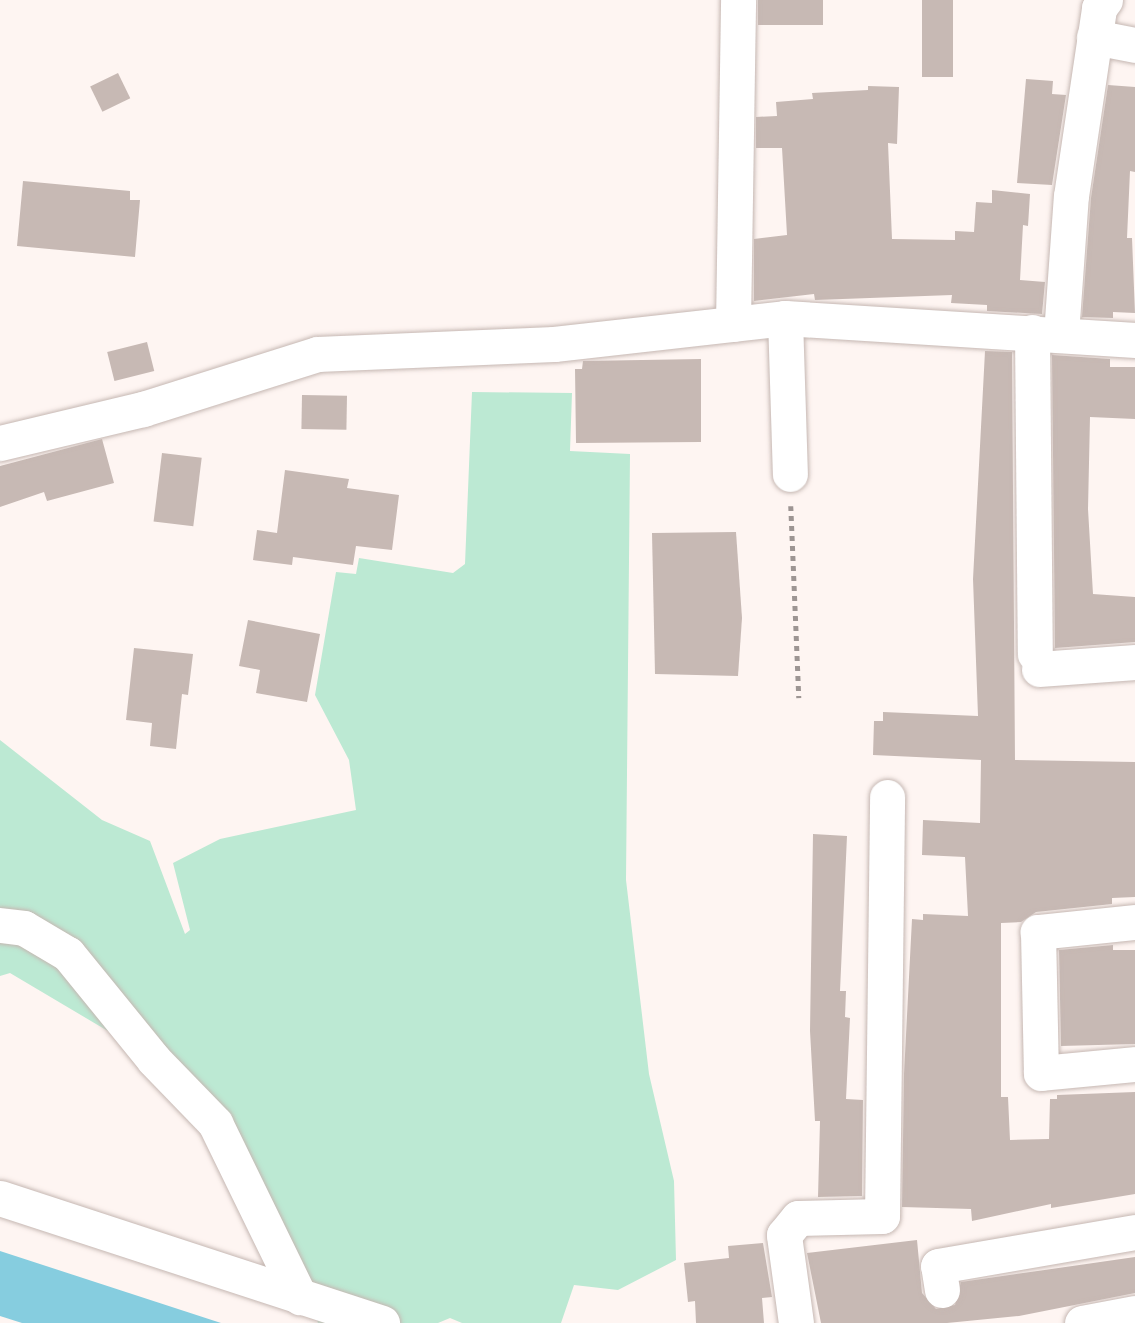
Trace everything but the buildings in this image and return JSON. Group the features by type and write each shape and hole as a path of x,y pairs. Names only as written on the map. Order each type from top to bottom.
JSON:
{"street":[{"path":"733,324 738,0"},
{"path":"1105,0 1094,37 1071,196 1047,333 1037,662 1135,662"},
{"path":"1094,37 1135,45"},
{"path":"785,318 790,474"},
{"path":"0,443 143,409 317,354 554,344 785,318 1135,340"},
{"path":"796,1323 784,1235 798,1218 882,1216 887,797"},
{"path":"1135,922 1038,932 1041,1073 1135,1064"},
{"path":"0,925 24,928 68,954 154,1060 215,1123 300,1297"},
{"path":"0,1198 382,1323"},
{"path":"942,1290 938,1266 1135,1232"},
{"path":"1082,1323 1135,1313"}],"path":[{"path":"790,474 799,698"}],"green space":[{"path":"472,392 572,393 570,451 630,454 626,880 649,1074 674,1181 676,1260 618,1290 574,1285 561,1323 462,1323 450,1318 438,1323 318,1323 272,1204 123,1040 10,973 0,976 0,740 102,820 150,841 185,934 190,930 173,863 220,839 356,810 349,760 315,695 336,572 356,574 359,558 453,573 465,564"}],"water":[{"path":"0,1251 221,1323 22,1323 0,1316"}]}
